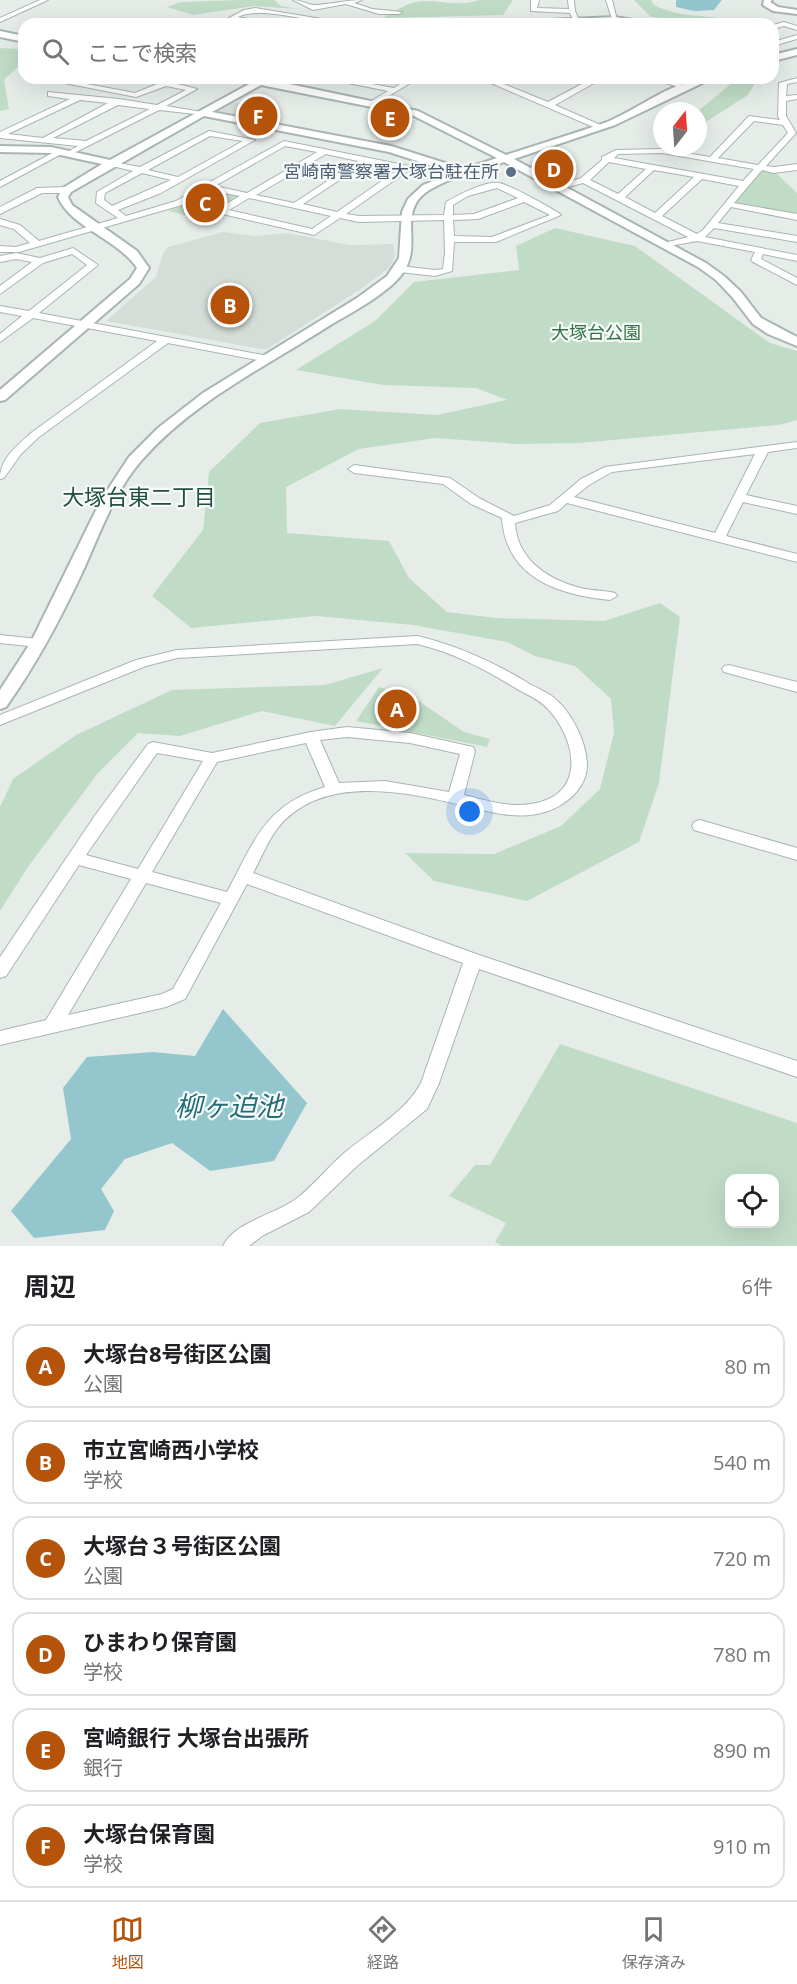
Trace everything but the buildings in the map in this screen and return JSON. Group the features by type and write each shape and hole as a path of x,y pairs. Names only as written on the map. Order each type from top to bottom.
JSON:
{"street":[{"path":"0,20 45,0"},
{"path":"296,0 313,8 359,0"},
{"path":"536,0 533,10 570,18"},
{"path":"571,0 575,18"},
{"path":"609,0 615,18"},
{"path":"768,0 766,3 771,7 797,12"},
{"path":"345,1 357,8 388,13 399,12"},
{"path":"232,18 246,11 255,10 294,18"},
{"path":"779,25 784,24 797,28"},
{"path":"0,34 18,38"},
{"path":"779,42 797,36"},
{"path":"779,56 797,52"},
{"path":"667,245 697,238 712,225 759,167 793,138 782,116 783,83 797,80"},
{"path":"76,84 136,95 164,84"},
{"path":"0,184 65,152 87,144 194,89 171,84"},
{"path":"0,397 135,281 143,268 133,253 67,207 63,197 67,190 111,163 255,84"},
{"path":"281,84 415,113 506,159 702,265 720,278 758,321 772,331 797,342"},
{"path":"360,84 394,90"},
{"path":"374,103 404,84"},
{"path":"498,84 601,127"},
{"path":"549,105 588,84"},
{"path":"674,84 684,87"},
{"path":"0,703 57,610 113,492 139,453 181,414 379,289 400,269 407,251 408,219 415,196 439,181 601,127 692,84"},
{"path":"51,94 204,112 391,149 463,173"},
{"path":"782,99 797,97"},
{"path":"0,136 80,98"},
{"path":"45,140 119,101"},
{"path":"712,159 752,118 785,123"},
{"path":"113,209 142,199 251,140 209,133 138,170 98,195 99,201 125,219"},
{"path":"0,136 87,144"},
{"path":"0,249 16,250 179,203 284,143 325,151 365,159 406,168 314,232 221,211 325,151"},
{"path":"0,149 65,152 177,179"},
{"path":"557,187 584,180 605,159 616,152 650,150 774,170 797,167"},
{"path":"296,205 365,159"},
{"path":"605,159 745,184"},
{"path":"620,197 653,167"},
{"path":"657,216 700,176"},
{"path":"584,180 697,238 797,258"},
{"path":"400,269 435,273 447,271 451,239 446,218 449,204 456,199 498,185 557,215 493,240 451,239"},
{"path":"208,187 359,219 475,217 527,198"},
{"path":"0,211 40,190 67,190"},
{"path":"727,204 797,217"},
{"path":"0,222 17,227 37,244"},
{"path":"712,225 797,239"},
{"path":"0,291 40,261 74,251 93,265 0,339"},
{"path":"760,251 756,260 797,282"},
{"path":"0,259 16,256 40,261"},
{"path":"0,309 268,359"},
{"path":"0,475 17,452 35,435 166,340"},
{"path":"508,521 554,508 585,482 609,469 797,445"},
{"path":"718,539 765,448"},
{"path":"354,469 446,481 475,501 508,516 509,539 523,561 538,574 556,586 610,596"},
{"path":"738,497 797,510"},
{"path":"566,499 797,558"},
{"path":"0,639 38,643"},
{"path":"0,720 141,663 177,654 417,640 454,651 497,671 547,700 569,728 580,765 575,781 564,796 534,810 510,810 455,798 384,787 333,788 299,803 276,820 179,994 166,1000 0,1038"},
{"path":"729,669 797,687"},
{"path":"0,971 151,748 156,746 212,758 311,737 347,732 383,735 465,749 468,754 455,798"},
{"path":"311,737 333,788"},
{"path":"52,1026 212,758"},
{"path":"700,826 797,854"},
{"path":"75,858 230,899"},
{"path":"243,876 473,960 797,1069"},
{"path":"235,1245 255,1230 302,1206 350,1160 420,1102 430,1083 473,960"}],"shaded area":[{"path":"233,102 281,111 266,120 218,111"},
{"path":"547,161 578,167 548,177 527,166"},
{"path":"223,232 255,236 287,233 350,245 393,244 395,256 389,268 361,289 267,349 106,321 156,277 163,254 168,247"}],"green space":[{"path":"274,0 281,6 298,9 254,6 193,15 167,7 181,2"},
{"path":"479,0 513,0 503,15 383,18 402,7 417,2 465,3"},
{"path":"634,0 651,0 654,5 674,12 719,18 663,18 651,17"},
{"path":"0,48 18,49 18,67 4,80 9,109 0,111"},
{"path":"731,84 754,84 748,95 707,121 707,104"},
{"path":"763,169 774,171 797,193 797,214 736,203 736,200"},
{"path":"209,189 241,196 201,219 169,211"},
{"name":"大塚台公園","path":"555,228 635,246 770,343 797,351 797,420 779,425 580,443 516,444 435,438 359,449 286,487 287,533 389,541 409,578 447,612 496,618 604,621 660,603 680,617 659,783 639,842 527,901 434,881 405,853 494,854 561,826 600,789 614,733 611,699 575,666 535,656 507,642 413,625 316,616 191,628 152,596 203,530 209,472 260,423 340,409 437,415 507,400 476,388 383,385 296,370 375,321 414,282 519,270 516,246"},
{"path":"383,668 335,726 262,711 180,736 138,733 98,773 28,867 0,911 0,807 13,779 76,735 172,690 325,685"},
{"path":"379,687 413,697 464,732 490,739 487,747 356,721"},
{"path":"560,1044 797,1123 797,1246 502,1246 495,1242 506,1223 449,1196 475,1165 490,1165"}],"water":[{"path":"676,0 722,0 714,10 694,11 676,7"},
{"name":"柳ヶ迫池","path":"223,1009 307,1103 274,1161 210,1171 172,1143 125,1159 101,1189 114,1211 105,1230 34,1238 11,1211 71,1139 63,1088 87,1057 153,1052 195,1056"}],"place":[{"name":"大塚台保育園","path":"258,116"},
{"name":"宮崎銀行 大塚台出張所","path":"390,118"},
{"name":"ひまわり保育園","path":"554,169"},
{"name":"宮崎南警察署大塚台駐在所","path":"511,172"},
{"name":"大塚台３号街区公園","path":"205,203"},
{"name":"市立宮崎西小学校","path":"230,305"},
{"name":"大塚台8号街区公園","path":"397,709"}],"district":[{"name":"大塚台東二丁目","path":"139,497"}]}
